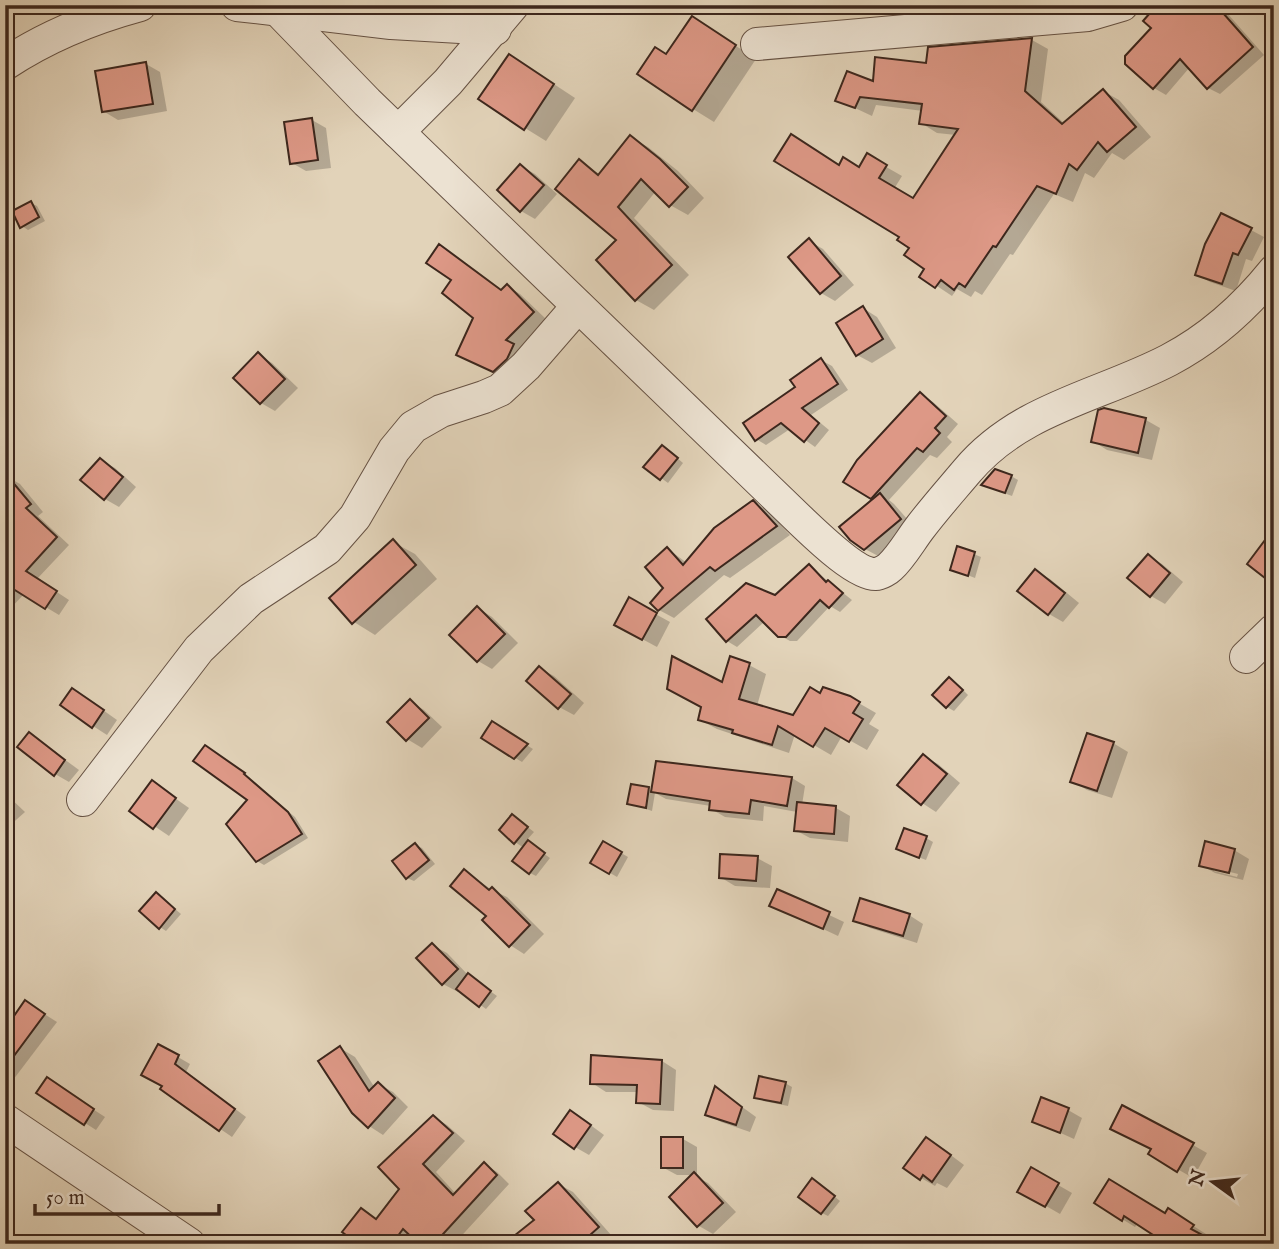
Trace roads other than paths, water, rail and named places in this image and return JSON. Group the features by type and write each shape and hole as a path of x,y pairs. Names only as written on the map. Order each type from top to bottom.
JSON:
{"street":[{"path":"5,64 60,33 101,16 140,5"},
{"path":"237,5 391,23 504,17"},
{"path":"757,44 1088,15 1122,5"},
{"path":"277,9 398,132 822,540 860,569 876,574 889,569 983,452 1037,416 1169,360 1206,338 1245,304 1274,271"},
{"path":"398,132 448,82 504,17"},
{"path":"83,800 200,649 251,599 327,549 355,517 394,450 413,426 440,411 500,390 526,366 578,306"},
{"path":"1246,657 1274,630"},
{"path":"5,1120 189,1244"}]}
